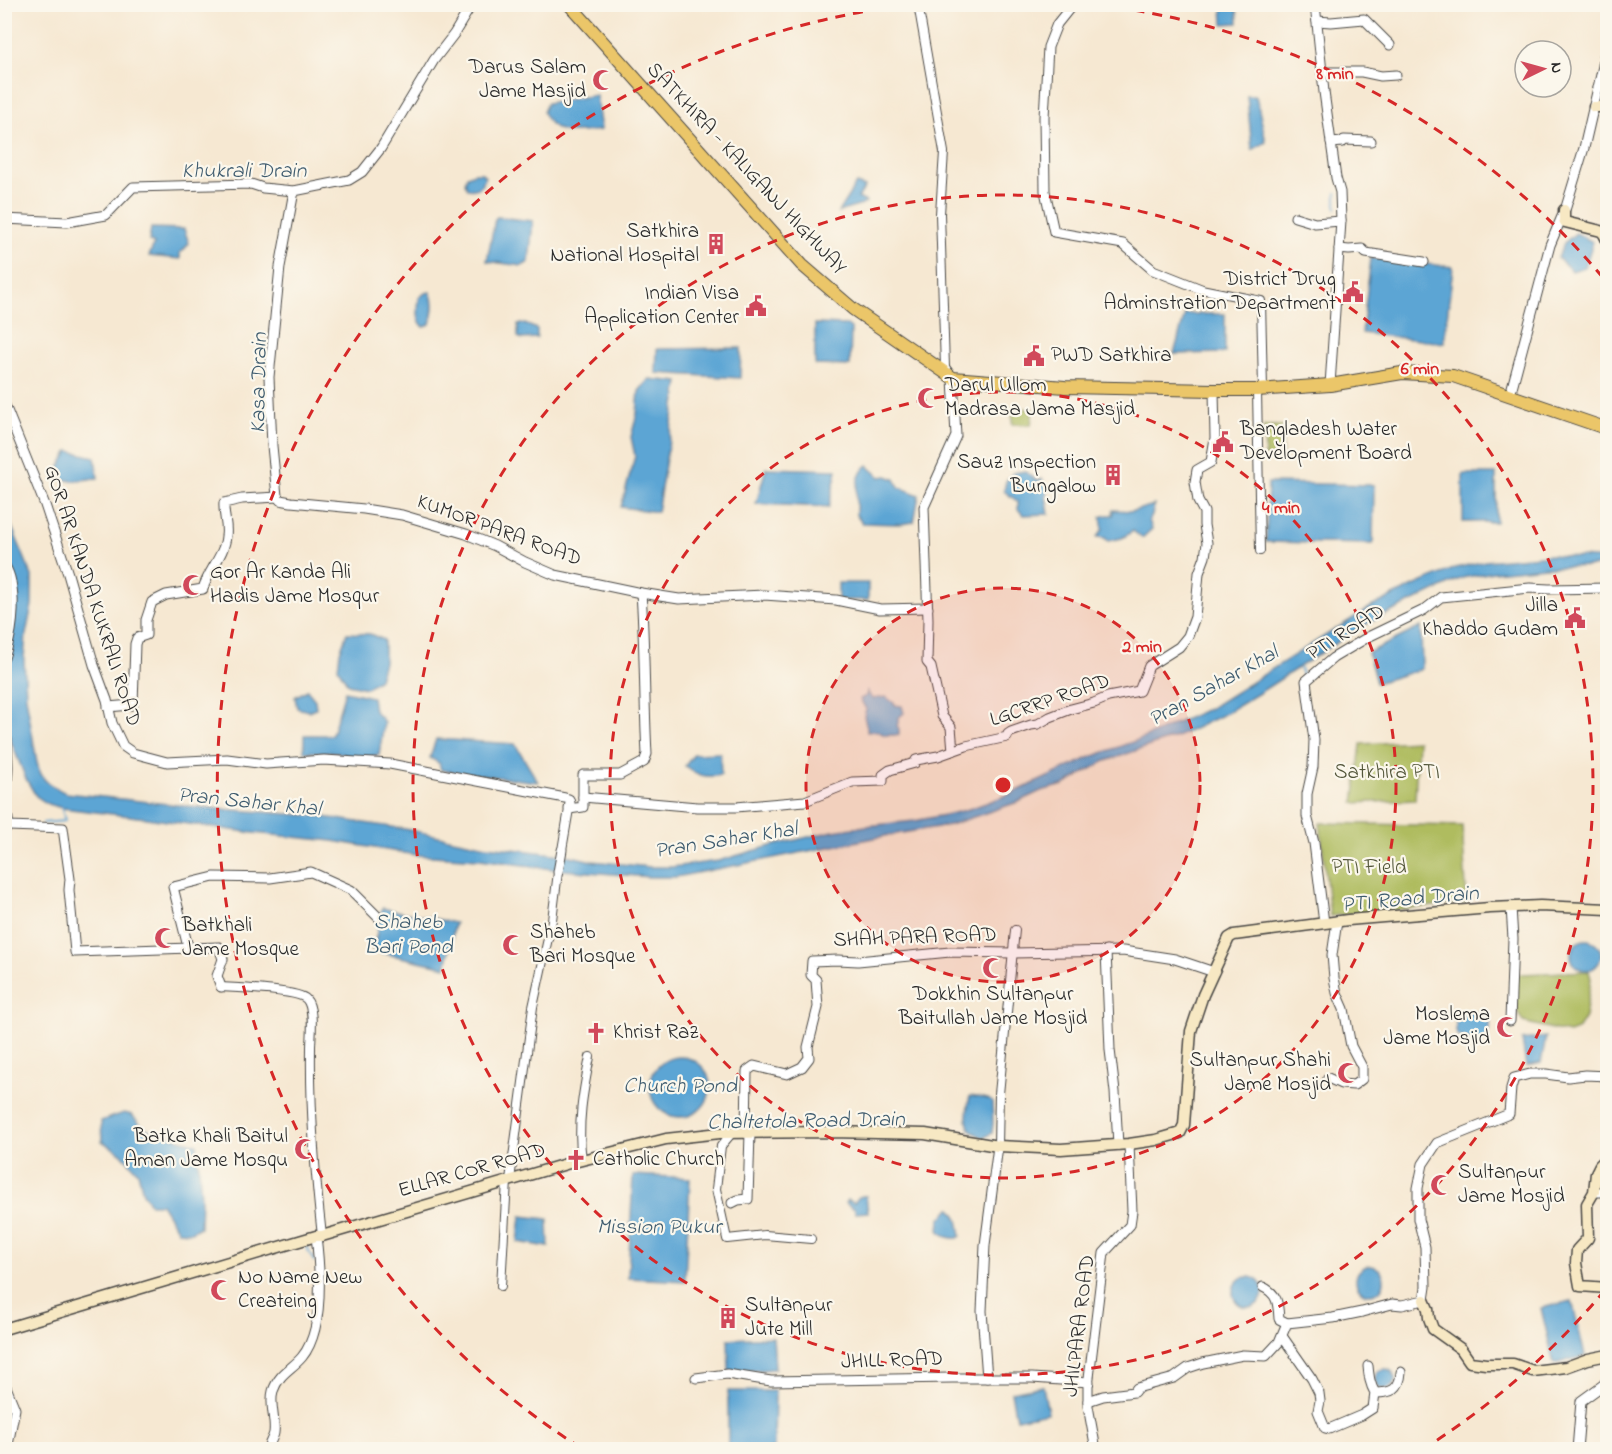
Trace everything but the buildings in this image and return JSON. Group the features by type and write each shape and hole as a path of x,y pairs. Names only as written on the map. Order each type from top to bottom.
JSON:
{"highway":[{"name":"SATKHIRA - KALIGANJ HIGHWAY","path":"569,4 802,265 853,309 952,378"},
{"path":"952,378 1065,387 1260,390 1330,385 1402,373 1443,375 1453,376 1608,429"}],"main road":[{"path":"1594,107 1608,107"},
{"path":"1564,210 1565,222 1601,231 1608,242"},
{"path":"1214,972 1229,938 1234,935 1337,921 1511,907 1608,909"},
{"name":"ELLAR COR ROAD","path":"4,1329 508,1181 666,1139 732,1133 925,1134 998,1146 1061,1149 1156,1140 1180,1133 1184,1125 1191,1031 1203,995 1214,972"},
{"path":"1608,1157 1596,1173 1594,1192 1587,1204 1588,1238 1577,1250 1576,1263 1580,1286 1608,1288"},
{"path":"1424,1300 1433,1329 1461,1349 1470,1362 1513,1364 1533,1371 1566,1367 1608,1355"}],"street":[{"path":"4,219 67,222 106,215 133,187 251,184 263,188 294,191 349,180 362,172 381,148 434,60 454,34 472,4"},
{"path":"918,4 944,152 940,214 945,367 952,378 956,436 924,507 928,608 927,662 931,667 942,716 951,727 953,751"},
{"path":"1073,4 1057,24 1048,47 1044,117 1044,191 1054,232 1124,244 1153,270 1201,289 1261,301 1260,551"},
{"path":"1315,4 1331,143 1340,192 1341,221 1330,385"},
{"path":"1317,21 1364,19 1390,45"},
{"path":"1510,395 1550,245 1584,148 1603,66 1608,26"},
{"path":"1322,72 1396,75"},
{"path":"1331,143 1344,140 1371,141"},
{"path":"278,497 272,446 269,377 280,267 294,191"},
{"path":"1295,218 1315,223 1341,221"},
{"path":"1339,249 1362,249 1366,253 1424,262"},
{"name":"LGCRRP ROAD","path":"583,797 697,807 736,807 805,801 852,782 883,781 883,775 890,770 915,763 916,760 938,756 966,746 1007,738 1011,732 1031,724 1038,724 1071,709 1108,697 1139,691 1149,666 1179,647 1188,636 1195,617 1199,573 1207,543 1204,512 1198,501 1195,482 1197,470 1211,462 1215,438 1215,390"},
{"name":"GOR AR KANDA KUKRALI ROAD","path":"4,403 45,505 112,723 123,746 133,753 157,760 175,762 227,759 266,764 324,760 390,764 569,799 569,809"},
{"name":"KUMOR PARA ROAD","path":"108,707 133,704 136,638 146,635 146,620 152,602 166,595 203,589 215,562 223,551 226,538 224,503 242,499 278,497 280,500 291,502 402,515 466,534 555,574 641,593 679,599 764,595 836,600 880,609 928,608"},
{"path":"4,564 11,582 13,602 10,639 4,658"},
{"name":"PTI ROAD","path":"1324,923 1314,843 1308,822 1307,794 1313,767 1314,740 1306,681 1342,653 1368,637 1424,610 1441,597 1530,588 1549,590 1608,588"},
{"path":"501,1286 508,1181 533,1007 552,920 569,809 583,807 583,776 620,775 644,762 647,754 641,593"},
{"path":"4,734 7,741 8,766 5,800 9,826 63,828 71,885 69,890 75,952 219,947 223,959 217,976 221,987 288,992 301,995 308,1000 312,1013 310,1076 320,1286 312,1341 302,1357 284,1373 272,1393 274,1434 267,1449"},
{"path":"188,947 174,887 214,877 270,878 311,872 351,890 378,917"},
{"path":"1510,1021 1513,939 1511,907"},
{"path":"1328,1078 1341,1084 1354,1085 1362,1079 1363,1074 1362,1067 1351,1046 1344,1009 1334,978 1332,955 1337,921"},
{"path":"987,1378 982,1311 985,1245 998,1146 999,1094 1015,930"},
{"name":"JHILPARA ROAD","path":"1096,1449 1090,1425 1088,1401 1104,1252 1130,1225 1132,1211 1110,1050 1106,951"},
{"name":"SHAH PARA ROAD","path":"748,1133 745,1089 747,1071 754,1066 787,1074 802,1067 809,1058 808,1047 818,1007 816,980 811,975 812,961 858,961 950,952 1123,951 1175,959 1214,972"},
{"path":"582,1160 579,1141 580,1114 590,1057"},
{"path":"1263,1287 1278,1300 1279,1319 1287,1323 1334,1318 1392,1304 1402,1305 1424,1300 1425,1247 1418,1219 1418,1188 1422,1164 1437,1143 1509,1114 1514,1078 1530,1074 1568,1077 1585,1074 1608,1076"},
{"path":"732,1133 721,1146 716,1189 727,1239 765,1235 811,1239"},
{"path":"732,1203 748,1199 748,1133"},
{"path":"1594,1192 1608,1192"},
{"path":"1088,1401 1134,1392 1137,1388 1174,1378 1188,1368 1203,1363 1242,1355 1266,1356 1280,1342 1287,1323"},
{"path":"1282,1336 1319,1393 1318,1411 1325,1428 1329,1429 1373,1408 1376,1393 1371,1386 1368,1366"},
{"path":"1203,1366 1243,1358 1266,1358"},
{"path":"1376,1393 1389,1393 1395,1389 1401,1378 1401,1372"},
{"name":"JHILL ROAD","path":"696,1378 727,1374 771,1381 1032,1378 1089,1382"},
{"path":"1577,1449 1581,1401 1603,1385 1608,1378"},
{"path":"4,1382 15,1410 7,1449"}],"green space":[{"path":"1013,408 1033,409 1031,425 1012,424"},
{"path":"1264,426 1282,426 1282,456 1265,457"},
{"name":"Satkhira PTI","path":"1418,741 1415,800 1354,803 1361,744"},
{"name":"PTI Field","path":"1320,823 1462,826 1467,903 1330,916"},
{"path":"1589,971 1591,979 1585,1017 1577,1030 1569,1033 1523,1022 1516,1006 1515,976"}],"water":[{"path":"1222,5 1237,5 1238,23 1223,24"},
{"path":"596,95 601,130 567,132 560,130 553,126 543,112 547,103"},
{"path":"1247,96 1256,96 1266,142 1252,150"},
{"path":"482,173 484,180 477,188 468,189 465,183 467,176"},
{"path":"856,184 865,187 858,198 866,202 838,212"},
{"path":"497,217 533,221 529,262 522,266 487,261"},
{"path":"151,228 184,229 189,243 180,252 180,259 149,256 154,244 149,241"},
{"path":"1576,233 1593,242 1585,267 1572,271 1558,258 1564,243"},
{"path":"1371,258 1453,267 1444,343 1362,333"},
{"path":"430,292 433,304 432,316 430,324 424,327 419,317 419,298"},
{"path":"1185,314 1225,314 1225,353 1174,354"},
{"path":"518,324 537,329 537,338 518,337"},
{"path":"815,324 847,325 851,328 850,366 815,365"},
{"path":"741,348 740,378 656,373 657,349"},
{"path":"649,379 679,382 657,512 621,507 635,456 631,437 637,414 639,391"},
{"path":"69,451 95,457 98,478 72,481 62,479 59,468"},
{"path":"868,465 880,477 887,476 895,479 899,487 919,495 914,522 862,523 856,515 857,488 860,475"},
{"path":"766,468 837,470 829,507 756,504"},
{"path":"1025,471 1037,481 1042,479 1048,489 1046,496 1049,514 1023,515 1018,509 1018,502 1004,491 1006,481 1013,473"},
{"path":"1463,474 1496,474 1496,522 1463,522"},
{"path":"1268,483 1374,485 1373,544 1266,542"},
{"path":"1154,505 1149,520 1152,529 1142,538 1133,531 1122,538 1108,541 1097,537 1103,529 1101,517 1113,515 1113,510 1133,511"},
{"path":"4,508 32,576 32,605 24,659 26,696 37,763 44,779 55,788 66,793 205,808 317,816 405,829 487,846 650,867 672,867 718,861 833,831 914,821 954,813 1013,793 1091,757 1146,737 1212,707 1371,607 1456,568 1485,561 1551,555 1607,559 1608,566 1546,567 1493,572 1462,578 1364,625 1224,714 1179,736 1103,762 1064,785 1041,791 1018,802 950,825 676,877 650,877 551,869 480,859 416,855 333,841 253,833 62,808 48,804 36,796 26,779 10,739 7,723 5,677 14,601 5,562"},
{"path":"838,583 868,583 868,600 838,600"},
{"path":"1421,627 1422,669 1376,683 1368,653"},
{"path":"347,633 370,634 384,640 384,662 379,679 366,688 348,684 338,668 340,652"},
{"path":"307,690 315,700 316,708 308,711 297,708 295,697"},
{"path":"345,691 372,697 374,711 384,723 379,755 359,759 336,752 304,752 304,735 332,735"},
{"path":"867,691 872,699 886,697 894,705 902,706 904,713 897,719 899,735 885,735 877,731 867,732 864,716 866,709 860,699 866,696"},
{"path":"436,739 515,744 538,782 441,770 439,763 430,758"},
{"path":"720,753 721,775 702,775 685,766 694,754"},
{"name":"Shaheb Bari Pond","path":"382,908 455,923 446,967 373,951"},
{"path":"1586,940 1596,945 1601,955 1596,965 1586,970 1576,965 1571,955 1576,945"},
{"path":"1460,1012 1486,1014 1489,1026 1486,1038 1471,1040 1457,1035 1457,1017"},
{"path":"1546,1037 1541,1063 1526,1066 1522,1040"},
{"name":"Church Pond","path":"674,1057 686,1057 697,1062 705,1070 710,1087 708,1099 697,1112 686,1117 674,1117 663,1112 655,1104 650,1093 650,1081 655,1070 663,1062"},
{"path":"970,1096 988,1099 992,1102 992,1133 984,1138 973,1132 968,1125 967,1111"},
{"path":"124,1113 132,1115 141,1125 151,1131 197,1144 201,1197 200,1227 191,1232 178,1231 161,1204 150,1204 143,1193 138,1172 121,1153 102,1141 101,1121"},
{"name":"Mission Pukur","path":"633,1175 690,1178 685,1281 628,1278"},
{"path":"866,1196 868,1212 855,1213 855,1209 846,1203 848,1200 854,1203 859,1197"},
{"path":"950,1208 958,1220 961,1236 958,1238 947,1237 939,1230 940,1220"},
{"path":"521,1216 548,1219 549,1247 518,1242"},
{"path":"1370,1266 1380,1270 1384,1280 1380,1290 1370,1294 1360,1290 1356,1280 1360,1270"},
{"path":"1248,1277 1254,1278 1262,1286 1262,1298 1254,1306 1248,1307 1242,1306 1234,1298 1233,1292 1234,1286 1242,1278"},
{"path":"1572,1301 1585,1356 1554,1364 1541,1308"},
{"path":"773,1337 775,1369 729,1372 728,1339"},
{"path":"1385,1369 1392,1372 1395,1379 1392,1386 1385,1389 1378,1386 1375,1379 1378,1372"},
{"path":"1043,1386 1048,1413 1016,1419 1011,1392"},
{"path":"728,1391 775,1391 774,1449 728,1449"}],"waterway":[{"path":"1607,23 1608,5"},
{"path":"1336,193 1336,208"},
{"name":"PTI Road Drain","path":"1300,669 1304,680"},
{"path":"43,823 65,821 62,808"},
{"path":"304,1243 314,1261"}],"place":[{"name":"Darus Salam Jame Masjid","path":"603,80"},
{"name":"Satkhira National Hospital","path":"716,244"},
{"name":"District Drug Adminstration Department","path":"1353,292"},
{"name":"Indian Visa Application Center","path":"756,306"},
{"name":"PWD Satkhira","path":"1034,356"},
{"name":"Darul Ullom Madrasa Jama Masjid","path":"928,398"},
{"name":"Bangladesh Water Development Board","path":"1223,442"},
{"name":"Sauz Inspection Bungalow","path":"1113,475"},
{"name":"Gor Ar Kanda Ali Hadis Jame Mosqur","path":"193,585"},
{"name":"Jilla Khaddo Gudam","path":"1575,618"},
{"name":"Batkhali Jame Mosque","path":"165,938"},
{"name":"Shaheb Bari Mosque","path":"513,945"},
{"name":"Dokkhin Sultanpur Baitullah Jame Mosjid","path":"993,968"},
{"name":"Moslema Jame Mosjid","path":"1507,1027"},
{"name":"Khrist Raz","path":"596,1033"},
{"name":"Sultanpur Shahi Jame Mosjid","path":"1348,1073"},
{"name":"Batka Khali Baitul Aman Jame Mosqu","path":"305,1149"},
{"name":"Catholic Church","path":"576,1160"},
{"name":"Sultanpur Jame Mosjid","path":"1441,1185"},
{"name":"No Name New Createing","path":"221,1290"},
{"name":"Sultanpur Jute Mill","path":"728,1318"}],"water label":[{"name":"Khukrali Drain","path":"244,172"},
{"name":"Kasa Drain","path":"260,383"},
{"name":"Pran Sahar Khal","path":"1214,687"},
{"name":"Pran Sahar Khal","path":"249,803"},
{"name":"Pran Sahar Khal","path":"726,841"},
{"name":"Chaltetola Road Drain","path":"806,1122"}]}
